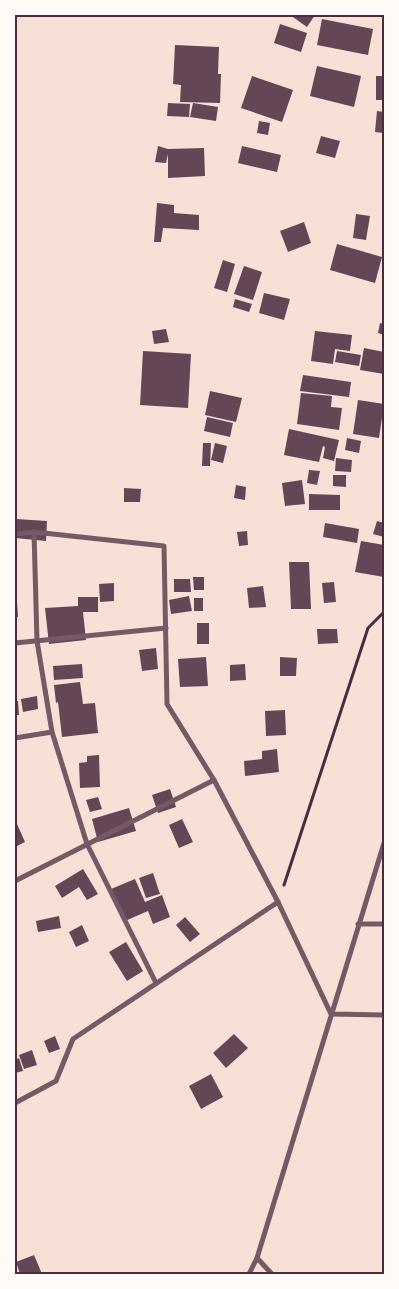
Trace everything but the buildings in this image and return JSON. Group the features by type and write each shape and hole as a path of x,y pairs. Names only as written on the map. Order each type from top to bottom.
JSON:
{"street":[{"path":"34,532 37,641 52,732 87,844 156,983"},
{"path":"15,534 34,532 164,546 167,704 214,780 278,902 331,1014"},
{"path":"15,644 166,628"},
{"path":"15,738 52,732"},
{"path":"15,881 214,780"},
{"path":"250,1274 257,1258 384,843"},
{"path":"15,1103 56,1082 73,1039 278,902"},
{"path":"358,924 384,924"},
{"path":"331,1014 384,1015"},
{"path":"257,1258 272,1274"}],"path":[{"path":"278,902 368,628 384,612"}]}
